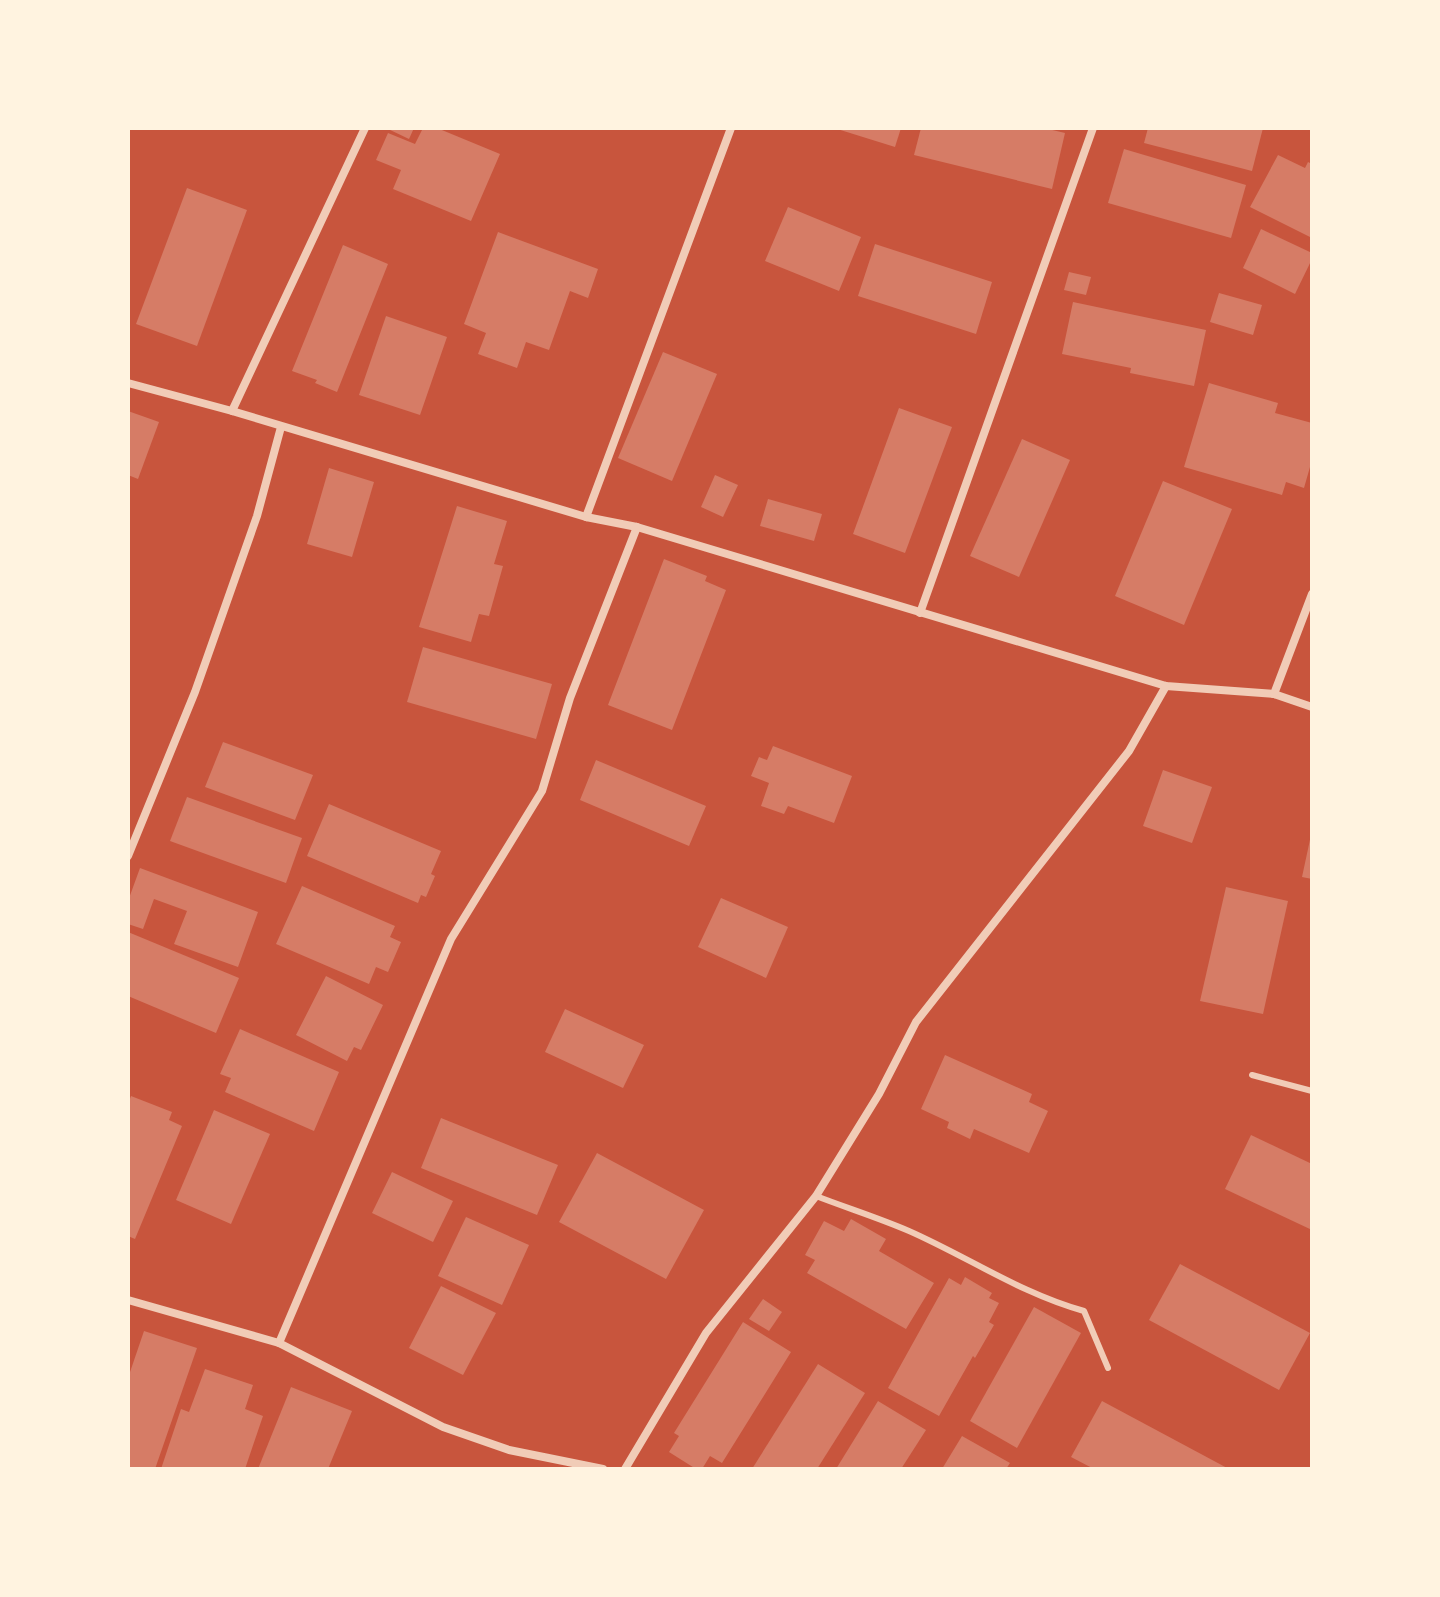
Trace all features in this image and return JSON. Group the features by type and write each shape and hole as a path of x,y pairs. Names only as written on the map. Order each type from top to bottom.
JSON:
{"street":[{"path":"232,411 365,128"},
{"path":"586,517 731,128"},
{"path":"920,613 1093,128"},
{"path":"128,383 586,517 637,527 1166,686 1274,694 1312,707"},
{"path":"128,856 200,678 257,516 281,427"},
{"path":"279,1343 451,939 542,791 570,698 637,527"},
{"path":"1274,694 1312,594"},
{"path":"625,1469 706,1333 816,1196 879,1094 916,1022 1129,751 1166,686"},
{"path":"128,1300 279,1343 443,1427 509,1450 603,1469"}],"lane":[{"path":"1252,1075 1312,1091"},
{"path":"816,1196 909,1231 1000,1277 1062,1305 1084,1311 1108,1368"}],"building":[{"path":"386,128 414,128 409,139"},
{"path":"423,128 437,128 500,154 471,221 393,189 401,170 376,160 388,133 415,144"},
{"path":"834,128 901,128 895,147"},
{"path":"921,128 1044,128 1065,133 1052,189 914,155"},
{"path":"1148,128 1263,128 1252,171 1144,143"},
{"path":"1124,149 1246,185 1231,238 1108,203"},
{"path":"1278,155 1305,168 1308,162 1312,164 1312,238 1250,207"},
{"path":"187,188 247,210 197,346 136,324"},
{"path":"788,207 861,237 839,291 765,261"},
{"path":"1261,229 1312,253 1295,294 1243,268"},
{"path":"498,232 598,269 588,298 570,291 549,350 526,342 517,368 478,354 486,333 464,324"},
{"path":"875,244 992,282 976,334 858,296"},
{"path":"343,245 388,264 337,392 315,383 317,380 292,371"},
{"path":"1069,272 1091,277 1086,295 1064,290"},
{"path":"1219,293 1262,305 1253,335 1210,322"},
{"path":"1073,302 1206,330 1194,386 1130,373 1131,368 1062,354"},
{"path":"386,316 447,337 420,415 359,395"},
{"path":"663,352 717,374 672,481 618,458"},
{"path":"1209,383 1278,403 1275,413 1312,423 1312,460 1304,488 1286,482 1282,495 1184,467"},
{"path":"899,408 952,427 905,553 853,534"},
{"path":"128,411 159,422 138,479 128,475"},
{"path":"1022,439 1070,460 1019,577 970,556"},
{"path":"329,468 374,482 352,557 307,544"},
{"path":"715,475 738,485 723,517 701,507"},
{"path":"1163,481 1232,509 1184,625 1115,596"},
{"path":"768,499 822,514 814,541 760,526"},
{"path":"457,506 507,521 494,564 503,566 489,616 479,614 471,642 419,627"},
{"path":"664,559 707,576 705,581 726,590 672,730 608,705"},
{"path":"423,647 552,684 536,739 407,702"},
{"path":"223,742 313,775 295,820 205,787"},
{"path":"773,746 852,776 834,823 788,806 784,814 761,806 769,783 751,776 759,757 767,760"},
{"path":"596,760 706,806 689,846 580,800"},
{"path":"1163,770 1212,787 1192,843 1143,826"},
{"path":"187,797 302,838 286,883 170,841"},
{"path":"329,804 441,851 426,897 421,895 418,903 307,856"},
{"path":"1312,835 1312,879 1302,877"},
{"path":"140,868 258,912 238,967 174,944 187,911 154,899 143,929 128,924 128,901"},
{"path":"302,886 395,926 390,937 401,942 388,972 376,967 369,984 276,944"},
{"path":"1226,887 1288,901 1263,1014 1200,1001"},
{"path":"721,898 788,927 766,978 698,947"},
{"path":"128,932 239,978 216,1033 128,996"},
{"path":"326,976 383,1005 361,1050 354,1047 347,1061 296,1035"},
{"path":"565,1009 644,1045 623,1088 545,1052"},
{"path":"240,1029 339,1072 314,1131 225,1092 231,1078 220,1074"},
{"path":"945,1055 1032,1094 1029,1102 1048,1111 1029,1153 974,1129 970,1139 947,1128 949,1122 921,1109"},
{"path":"131,1096 172,1112 169,1120 182,1126 135,1239 128,1236 128,1104"},
{"path":"214,1110 270,1134 231,1224 176,1200"},
{"path":"441,1118 558,1165 537,1215 421,1168"},
{"path":"1251,1135 1312,1164 1312,1230 1225,1189"},
{"path":"597,1153 704,1210 666,1279 559,1222"},
{"path":"392,1172 453,1201 433,1242 372,1213"},
{"path":"466,1217 529,1245 502,1305 438,1276"},
{"path":"851,1219 886,1239 879,1251 934,1283 906,1329 807,1273 815,1260 805,1255 824,1221 844,1231"},
{"path":"1180,1264 1310,1333 1279,1390 1149,1320"},
{"path":"965,1277 992,1293 989,1298 999,1303 989,1322 994,1325 939,1416 888,1388 949,1278 961,1285"},
{"path":"441,1286 496,1313 463,1375 409,1348"},
{"path":"763,1299 782,1312 769,1331 749,1319"},
{"path":"1034,1307 1081,1333 1017,1448 970,1421"},
{"path":"743,1322 791,1352 722,1463 710,1456 702,1469 696,1469 669,1452 679,1436 674,1433"},
{"path":"144,1331 197,1348 155,1469 131,1469 128,1468 128,1378"},
{"path":"818,1364 865,1393 817,1469 752,1469"},
{"path":"205,1369 253,1385 245,1409 263,1416 245,1469 161,1469 181,1409 189,1412"},
{"path":"291,1387 352,1411 328,1469 258,1469"},
{"path":"878,1401 926,1430 901,1469 836,1469"},
{"path":"1102,1401 1229,1469 1094,1469 1071,1457"},
{"path":"962,1436 1010,1463 1006,1469 942,1469"}]}
